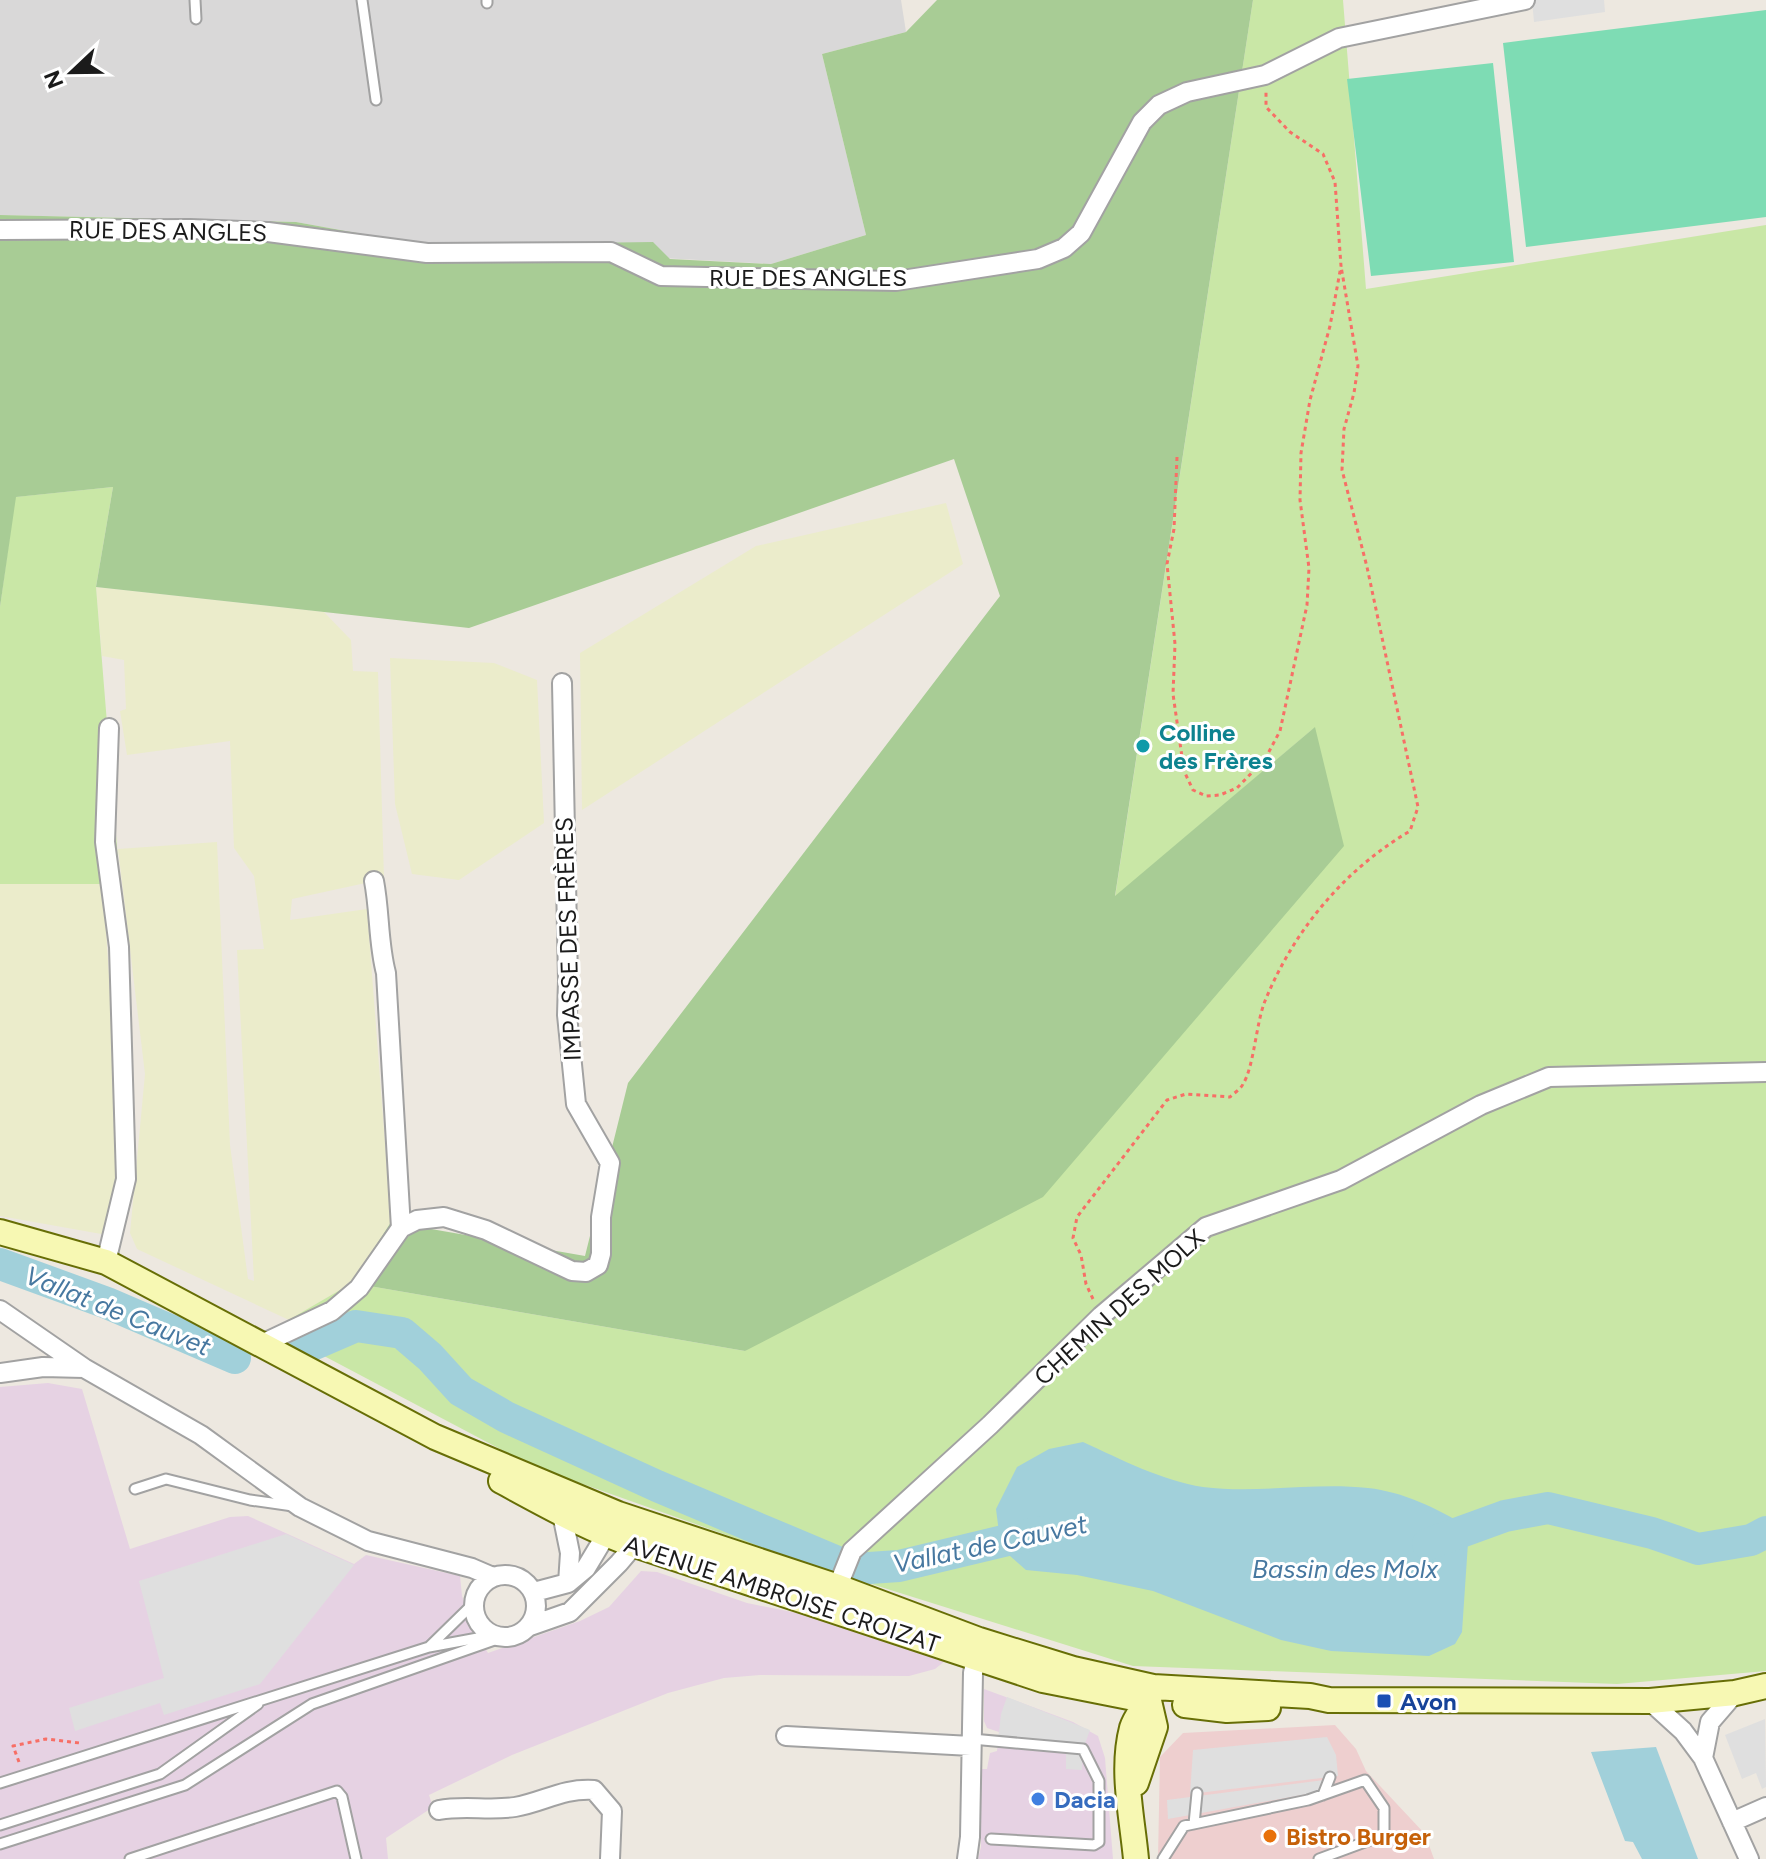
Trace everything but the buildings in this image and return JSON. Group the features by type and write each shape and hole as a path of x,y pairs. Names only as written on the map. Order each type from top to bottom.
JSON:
{"main road":[{"name":"AVENUE AMBROISE CROIZAT","path":"0,1232 106,1262 435,1437 613,1525 635,1545 839,1582"},
{"name":"AVENUE AMBROISE CROIZAT","path":"435,1437 495,1478 562,1514 613,1525 650,1525 839,1582 1043,1680 1151,1694 1227,1710 1311,1706 1329,1700 1650,1701 1735,1693 1766,1686"},
{"path":"1136,1859 1125,1768 1132,1728 1151,1694"}],"street":[{"name":"RUE DES ANGLES","path":"0,230 190,229 268,232 417,253 611,252 661,276 896,281 1038,259 1064,248 1081,233 1142,122 1159,105 1187,92 1265,75 1339,38 1525,0"},
{"name":"IMPASSE DES FRÈRES","path":"401,1228 417,1220 444,1217 486,1230 572,1271 586,1272 598,1265 601,1217 610,1163 576,1104 567,1015 562,683"},
{"path":"106,1262 126,1179 119,947 105,842 109,728"},
{"path":"262,1344 332,1311 359,1288 401,1228 386,973 380,950 379,906 374,881"},
{"name":"CHEMIN DES MOLX","path":"839,1582 852,1551 990,1425 1101,1316 1206,1227 1341,1180 1481,1105 1549,1077 1766,1072"},
{"path":"0,1310 84,1368 201,1435 300,1507 368,1541 472,1568 493,1577 512,1575 521,1578 534,1592 537,1609 530,1626"},
{"path":"0,1373 43,1367 84,1368"},
{"path":"562,1514 570,1553 568,1583"},
{"path":"534,1592 568,1583 586,1568 613,1525"},
{"path":"493,1577 480,1587 474,1603 479,1622 498,1636 522,1632 530,1626 570,1612 635,1545 650,1525"},
{"path":"967,1859 977,1650"},
{"path":"1703,1758 1710,1722 1735,1693"},
{"path":"1650,1701 1683,1731 1703,1758 1749,1859"},
{"path":"786,1736 971,1743"},
{"path":"439,1810 452,1807 485,1810 518,1807 576,1789 594,1790 612,1811 610,1859"},
{"path":"1732,1822 1766,1807"}],"lane":[{"path":"195,0 196,19"},
{"path":"362,0 376,100"},
{"path":"135,1489 166,1479 250,1500 300,1507"},
{"path":"429,1647 474,1603"},
{"path":"0,1783 429,1647 498,1636"},
{"path":"0,1844 185,1785 312,1704 498,1636"},
{"path":"0,1825 160,1774 265,1699"},
{"path":"971,1743 1083,1749 1099,1781 1099,1842 1094,1845 991,1839"},
{"path":"1323,1795 1330,1777"},
{"path":"1163,1859 1184,1826 1323,1795 1365,1780 1384,1808 1384,1835 1319,1859"},
{"path":"130,1859 337,1791 342,1797 356,1859"},
{"path":"1194,1824 1197,1793"}],"path":[{"path":"1101,1316 1086,1284 1081,1255 1073,1238 1077,1217 1167,1100 1186,1094 1230,1097 1244,1084 1264,1002 1301,933 1324,902 1378,850 1410,831 1418,807 1367,567 1342,470 1344,429 1358,366 1341,266 1335,182 1323,154 1290,132 1266,107 1265,75"},
{"path":"1177,457 1174,529 1167,564 1175,644 1173,694 1184,771 1193,790 1206,796 1220,795 1237,788 1265,759 1280,731 1307,605 1309,568 1300,500 1301,453 1341,266"}],"shaded area":[{"path":"0,0 901,0 906,32 822,54 866,235 771,264 423,245 296,222 0,215"},
{"path":"1532,0 1604,0 1605,12 1534,22"},
{"path":"48,1383 82,1389 130,1549 230,1517 248,1516 354,1564 366,1555 460,1576 462,1596 473,1629 488,1653 580,1621 609,1607 641,1571 657,1572 747,1603 807,1615 945,1661 935,1669 909,1676 760,1675 724,1678 668,1693 512,1755 429,1795 433,1807 386,1838 388,1859 0,1859 0,1387"},
{"path":"286,1534 354,1565 260,1684 164,1715 160,1703 75,1731 69,1708 164,1678 139,1581"},
{"path":"984,1689 1073,1722 1098,1736 1105,1758 1113,1859 978,1859 981,1847 981,1769 987,1769 990,1753 997,1751 999,1732 987,1728 984,1721"},
{"path":"1007,1697 1090,1730 1083,1749 1082,1770 1066,1769 1066,1749 998,1741 1001,1714"},
{"path":"1765,1719 1766,1787 1762,1789 1756,1773 1742,1779 1725,1735"},
{"path":"1335,1725 1356,1749 1366,1771 1425,1834 1434,1859 1158,1859 1160,1757 1183,1733"},
{"path":"1327,1737 1336,1755 1338,1776 1190,1794 1193,1750"},
{"path":"1324,1780 1318,1792 1168,1819 1167,1800"}],"green space":[{"path":"937,0 1253,0 1115,896 1315,727 1344,846 1043,1197 745,1351 352,1283 391,1222 585,1256 628,1083 1000,596 954,459 469,628 96,587 113,487 16,497 0,607 0,215 296,222 423,245 653,242 670,259 771,264 866,235 822,54 906,32"},
{"path":"1253,0 1343,0 1366,289 1766,225 1766,1671 1617,1684 1133,1666 814,1566 532,1466 273,1329 352,1283 745,1351 1314,728 1115,897"},
{"path":"1766,10 1766,217 1526,247 1503,43"},
{"path":"1493,63 1514,262 1371,276 1347,79"},
{"path":"113,487 96,587 120,884 0,884 0,607 15,497"},
{"path":"946,503 963,564 582,810 580,653 756,546"},
{"path":"96,587 324,612 351,640 353,671 378,672 384,879 292,899 290,920 367,909 391,1222 352,1283 289,1320 137,1249 130,1233 145,1074 118,849 217,842 230,1145 248,1279 254,1281 237,950 264,949 254,876 234,848 230,741 127,755 120,711 126,709 124,660 102,656"},
{"path":"390,658 494,663 537,680 544,823 459,880 412,874 395,804"},
{"path":"0,884 103,884 122,1175 107,1235 0,1216"}],"water":[{"name":"Bassin des Molx","path":"1083,1442 1157,1475 1203,1487 1368,1488 1408,1497 1433,1508 1469,1528 1462,1632 1455,1644 1429,1656 1331,1651 1281,1640 1153,1591 1077,1575 1026,1570 1001,1548 996,1509 1017,1467 1049,1449"},
{"path":"1656,1747 1698,1859 1642,1859 1633,1842 1625,1841 1591,1752"}],"waterway":[{"name":"Vallat de Cauvet","path":"0,1264 107,1303 235,1358"},
{"name":"Vallat de Cauvet","path":"305,1348 356,1326 402,1333 430,1357 461,1391 506,1417 657,1486 854,1569 899,1566 1041,1532"},
{"name":"Vallat de Cauvet","path":"1428,1544 1505,1516 1548,1508 1652,1533 1698,1549 1751,1540 1766,1532"}],"place":[{"name":"Colline des Frères","path":"1143,746"},
{"name":"Avon","path":"1384,1701"},
{"name":"Dacia","path":"1038,1799"},
{"name":"Bistro Burger","path":"1270,1836"}]}
